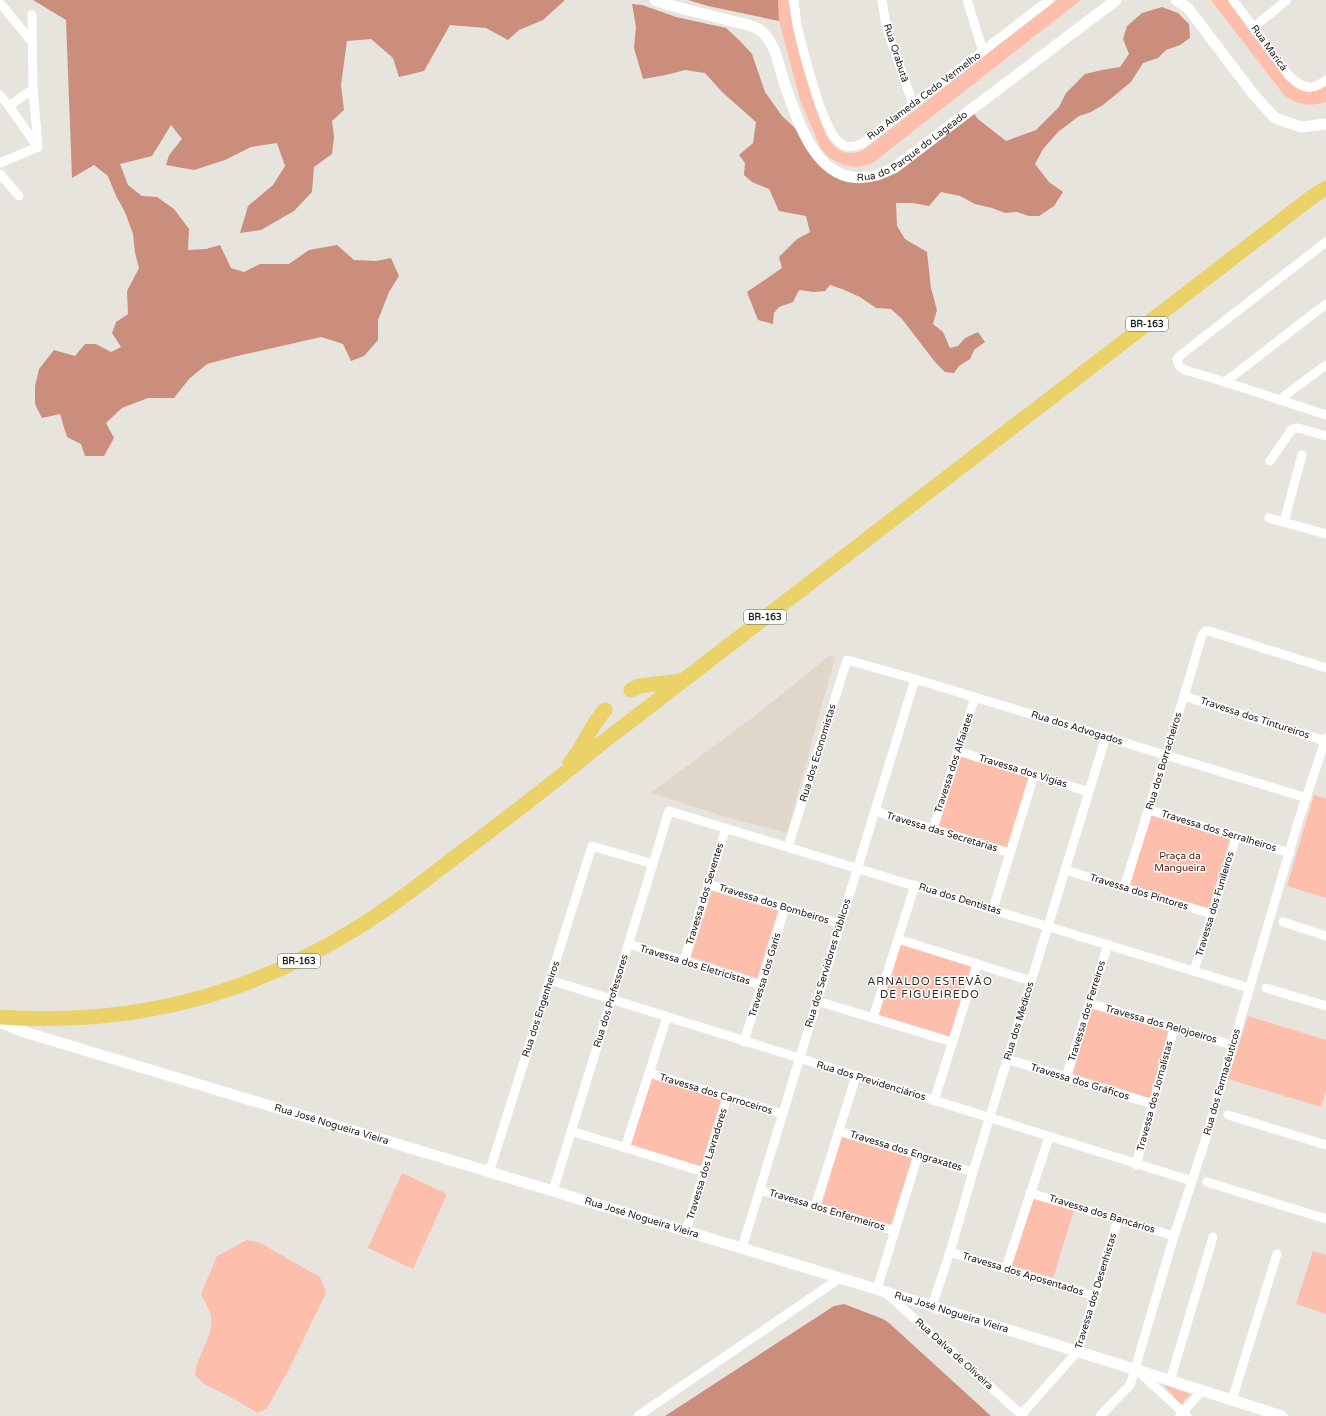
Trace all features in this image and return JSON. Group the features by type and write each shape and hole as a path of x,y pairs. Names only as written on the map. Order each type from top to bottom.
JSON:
{"highway":[{"name":"BR-163","path":"1312,197 1326,184"},
{"name":"BR-163","path":"0,1017 54,1019 103,1017 151,1010 194,1000 258,979 291,965 358,928 394,903 551,785 598,746 1312,197 1326,188"},
{"path":"630,690 639,686 682,682"},
{"path":"551,785 577,755 598,717 605,710"}],"street":[{"name":"Rua do Parque do Lageado","path":"655,0 740,23 759,30 768,39 776,53 784,81 801,126 813,151 824,164 841,174 858,178 879,175 894,168 1116,0"},
{"name":"Rua Alameda Cedo Vermelho","path":"794,0 797,24 810,73 826,123 837,141 847,147 856,146 863,142 1049,0"},
{"name":"Rua Orabutã","path":"882,0 886,26 913,104"},
{"path":"967,0 983,51"},
{"path":"1176,0 1188,8 1254,95 1275,118 1301,127 1326,124"},
{"name":"Rua Maricá","path":"1233,0 1290,76 1300,86 1309,87 1320,84 1326,80"},
{"path":"1254,27 1287,0"},
{"path":"0,3 32,42"},
{"path":"32,15 33,89 38,147"},
{"path":"9,106 33,89"},
{"path":"0,95 38,147"},
{"path":"0,163 38,147"},
{"path":"0,174 19,196"},
{"path":"1326,242 1177,359 1179,366 1185,370 1326,415"},
{"path":"1225,382 1326,304"},
{"path":"1279,400 1326,365"},
{"path":"1270,461 1292,429 1298,428 1326,436"},
{"path":"1284,522 1302,455"},
{"path":"1269,518 1326,534"},
{"name":"Rua dos Borracheiros","path":"1124,888 1202,635 1206,631 1209,631 1326,668"},
{"name":"Rua dos Advogados","path":"847,660 1106,736 1307,798"},
{"name":"Rua dos Economistas","path":"788,847 847,660"},
{"name":"Rua dos Servidores Públicos","path":"742,1248 915,679"},
{"name":"Travessa dos Tintureiros","path":"1184,696 1326,739"},
{"name":"Travessa dos Alfaiates","path":"933,829 975,697"},
{"name":"Rua dos Médicos","path":"932,1306 950,1252 989,1118 1106,736"},
{"name":"Rua dos Farmacêuticos","path":"1100,1416 1130,1384 1290,853 1326,739"},
{"name":"Travessa dos Vigias","path":"958,751 1089,792"},
{"path":"993,909 1034,775"},
{"name":"Rua dos Dentistas","path":"670,810 1250,988"},
{"name":"Rua dos Professores","path":"553,1191 670,810"},
{"name":"Travessa dos Serralheiros","path":"1149,810 1290,853"},
{"name":"Travessa das Secretárias","path":"875,811 1010,853"},
{"name":"Travessa dos Seventes","path":"684,961 726,828"},
{"name":"Travessa dos Funileiros","path":"1194,971 1236,837"},
{"name":"Rua dos Engenheiros","path":"489,1173 592,846 653,864"},
{"name":"Travessa dos Pintores","path":"1065,870 1212,914"},
{"name":"Travessa dos Bombeiros","path":"708,884 840,924"},
{"path":"874,1018 915,885"},
{"name":"Travessa dos Garis","path":"744,1042 785,908"},
{"path":"1284,922 1326,936"},
{"path":"898,939 1031,981"},
{"name":"Travessa dos Eletricistas","path":"628,944 761,985"},
{"name":"Travessa dos Ferreiros","path":"1066,1077 1108,944"},
{"path":"934,1101 977,964"},
{"name":"Rua dos Previdenciários","path":"550,980 1136,1165 1192,1181"},
{"path":"1266,988 1326,1006"},
{"path":"817,1001 952,1042"},
{"name":"Travessa dos Relojoeiros","path":"1089,1003 1232,1045"},
{"path":"625,1148 667,1017"},
{"name":"Rua José Nogueira Vieira","path":"0,1022 21,1031 881,1290 1282,1416"},
{"name":"Travessa dos Jornalistas","path":"1136,1165 1174,1028"},
{"name":"Travessa dos Gráficos","path":"1007,1059 1152,1104"},
{"name":"Travessa dos Carroceiros","path":"649,1073 783,1114"},
{"path":"816,1207 856,1076"},
{"name":"Travessa dos Lavradores","path":"686,1231 727,1097"},
{"path":"1228,1114 1326,1145"},
{"path":"571,1131 704,1172"},
{"name":"Travessa dos Engraxates","path":"839,1131 973,1172"},
{"path":"1006,1268 1049,1137"},
{"path":"881,1290 895,1231 918,1155"},
{"path":"1207,1182 1326,1219"},
{"name":"Travessa dos Enfermeiros","path":"760,1190 895,1231"},
{"name":"Travessa dos Bancários","path":"1030,1193 1174,1236"},
{"name":"Travessa dos Desenhistas","path":"1022,1415 1078,1351 1118,1219"},
{"path":"1170,1381 1213,1237"},
{"name":"Travessa dos Aposentados","path":"950,1252 1095,1296"},
{"path":"1232,1400 1277,1254"},
{"path":"638,1416 840,1278"},
{"name":"Rua Dalva de Oliveira","path":"881,1290 1022,1415"},
{"path":"1135,1369 1183,1415 1202,1391"}],"shaded area":[{"path":"33,0 565,0 543,20 519,30 508,40 486,28 450,25 424,71 399,77 393,58 371,39 347,41 341,85 344,110 332,121 334,137 332,154 314,167 312,192 294,211 261,230 240,233 248,206 273,185 285,166 277,143 251,147 225,160 194,170 166,165 169,155 182,139 171,125 152,156 120,164 128,185 142,196 157,197 174,209 189,229 188,250 206,249 220,245 231,268 244,272 260,264 289,264 309,250 337,245 354,260 376,261 391,258 399,276 389,292 378,320 378,340 364,356 351,361 343,344 321,337 207,364 189,379 174,398 148,398 122,408 106,423 114,438 104,456 85,456 81,444 67,437 60,414 42,418 35,404 35,386 39,369 54,350 75,356 85,344 96,344 111,352 121,347 112,333 116,322 128,314 127,291 139,268 135,253 133,234 125,212 116,196 108,176 94,165 72,178 66,20"},
{"path":"688,0 778,0 779,21 708,6"},
{"path":"632,4 642,5 676,17 726,28 752,54 765,92 782,116 845,178 887,175 972,111 978,119 1006,141 1036,130 1059,107 1066,93 1085,74 1120,67 1129,54 1123,39 1127,26 1142,13 1162,7 1178,13 1189,24 1190,38 1180,45 1166,50 1158,58 1143,63 1131,82 1103,105 1091,112 1079,116 1058,132 1043,149 1035,164 1049,182 1063,192 1054,206 1039,216 1029,216 1017,212 1005,213 975,204 960,196 941,192 929,206 913,203 896,203 897,226 905,239 927,252 931,288 937,310 933,324 943,332 950,348 958,346 965,338 978,332 985,342 974,350 970,359 959,366 954,373 945,372 935,362 902,319 891,309 876,308 860,297 830,285 825,291 814,292 799,290 793,302 779,307 774,313 773,324 758,320 747,292 782,268 779,257 797,239 810,232 806,216 779,211 769,189 752,182 744,175 745,163 739,155 753,143 756,122 722,92 705,73 685,70 643,79 634,48 636,27"},
{"path":"830,655 835,657 787,833 723,816 651,793 756,715"},
{"path":"844,1304 883,1319 889,1323 991,1416 665,1416 834,1306"}],"green space":[{"path":"778,0 788,0 796,42 826,135 836,148 843,152 850,153 865,149 1057,0 1081,0 874,162 868,165 856,167 843,165 831,159 821,149 800,100 779,21"},
{"path":"1211,0 1228,0 1293,86 1310,92 1322,89 1326,86 1326,102 1310,105 1304,104 1294,101 1284,95"},
{"path":"960,756 1029,777 1007,848 938,826"},
{"path":"1314,795 1326,799 1326,898 1287,886"},
{"name":"Praça da Mangueira","path":"1152,815 1231,839 1209,909 1130,885"},
{"path":"712,891 778,911 757,978 691,957"},
{"path":"900,944 972,966 950,1037 878,1015"},
{"path":"1092,1008 1170,1031 1150,1098 1073,1074"},
{"path":"1248,1016 1326,1040 1326,1091 1321,1107 1228,1079"},
{"path":"652,1078 722,1100 701,1167 631,1145"},
{"path":"842,1137 912,1158 891,1225 822,1204"},
{"path":"402,1173 447,1194 413,1269 368,1248"},
{"path":"1034,1198 1074,1210 1053,1278 1012,1266"},
{"path":"247,1240 260,1243 320,1277 326,1293 289,1369 267,1408 258,1413 204,1384 195,1375 196,1368 210,1333 211,1325 211,1317 201,1294 217,1256"},
{"path":"1313,1251 1326,1255 1326,1314 1296,1304"},
{"path":"1164,1385 1190,1394 1181,1405"}],"district":[{"name":"ARNALDO ESTEVÃO DE FIGUEIREDO","path":"930,987"}]}
